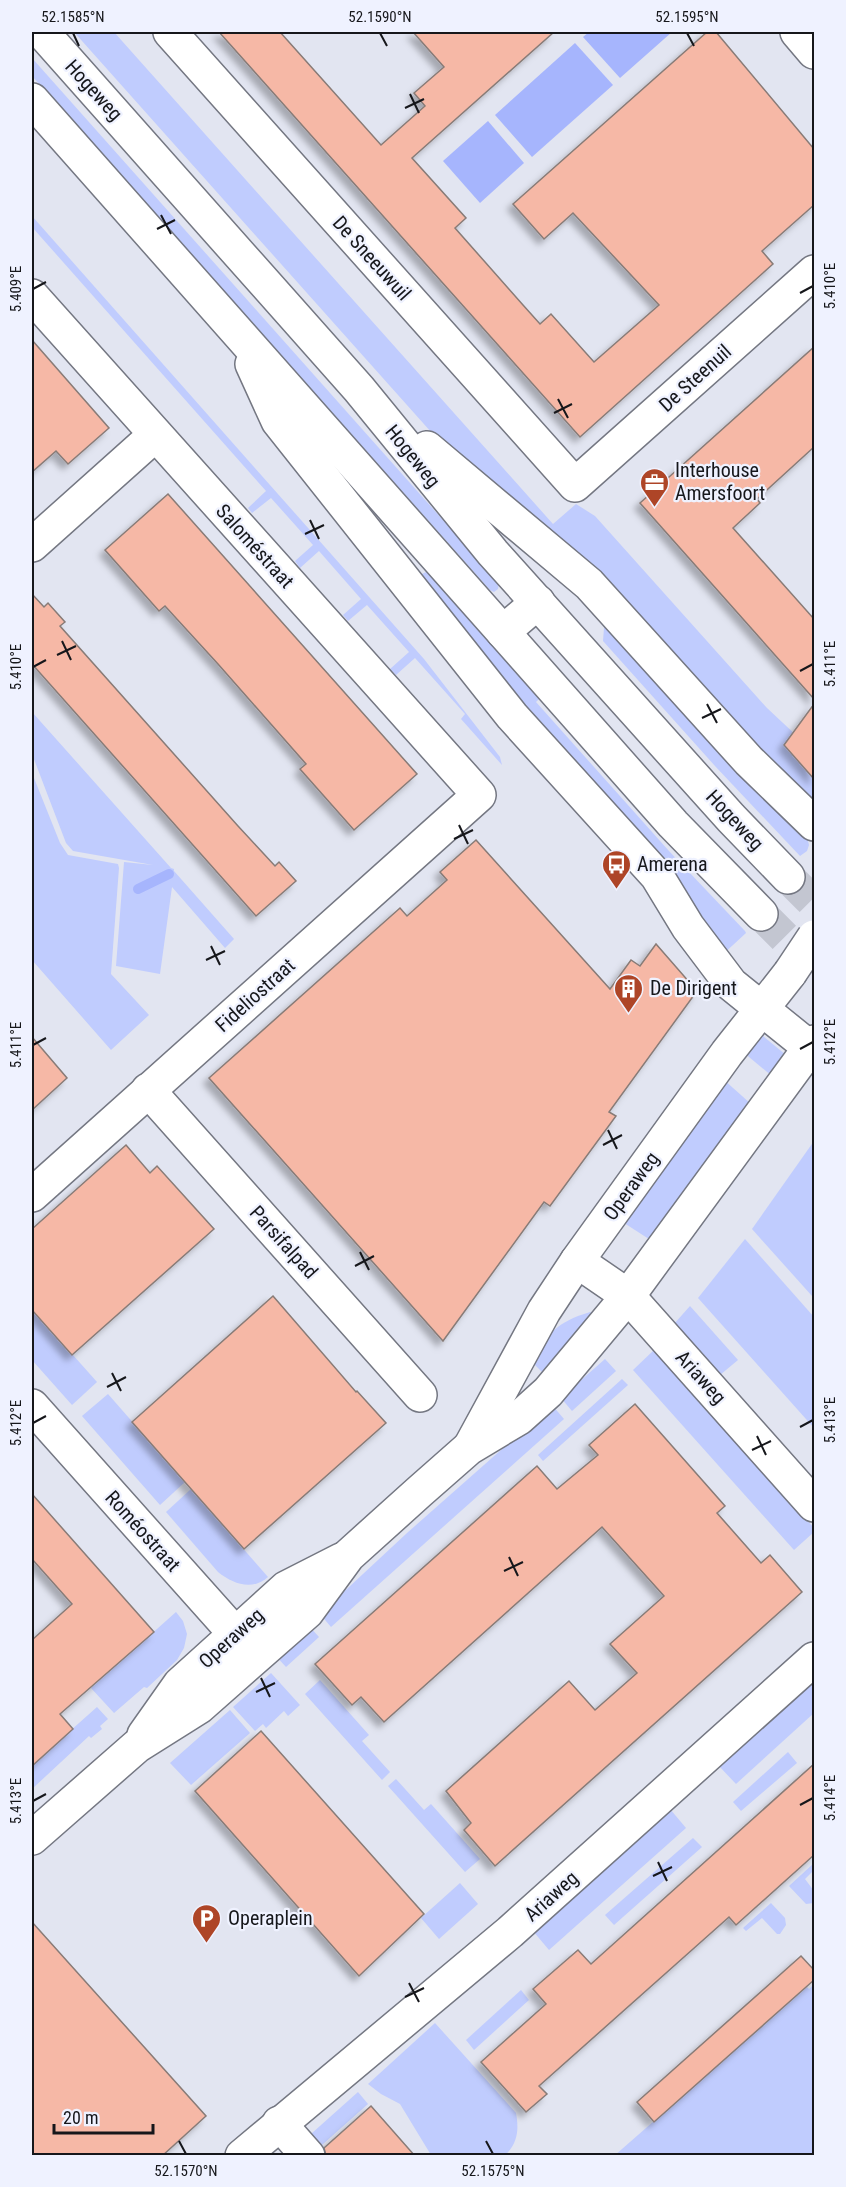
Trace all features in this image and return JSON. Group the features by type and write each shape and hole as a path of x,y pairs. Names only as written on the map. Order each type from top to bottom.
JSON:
{"street":[{"name":"Hogeweg","path":"42,32 359,389 493,553 731,818 788,877"},
{"name":"De Sneeuwuil","path":"170,32 575,485"},
{"path":"797,32 814,52"},
{"path":"32,100 673,824 761,914"},
{"name":"De Steenuil","path":"575,485 814,272"},
{"name":"Saloméstraat","path":"32,296 479,795"},
{"path":"238,333 278,421 512,716 657,876 688,927 731,984 813,1047"},
{"path":"359,389 589,585 749,761 814,824"},
{"path":"32,545 155,435"},
{"path":"503,632 538,602"},
{"name":"Fideliostraat","path":"32,1195 479,795"},
{"name":"Operaweg","path":"469,1448 544,1311 577,1262 727,1053 790,973 814,937"},
{"name":"Operaweg","path":"32,1838 136,1746 199,1707 245,1645 307,1612 348,1556 469,1448 519,1418 548,1392 628,1296 813,1047"},
{"name":"Parsifalpad","path":"148,1090 420,1395"},
{"name":"Ariaweg","path":"577,1262 628,1296 814,1505"},
{"name":"Roméostraat","path":"32,1406 245,1645"},
{"name":"Ariaweg","path":"242,2156 510,1932 814,1659"},
{"path":"279,2123 308,2156"}],"shaded area":[{"path":"74,32 114,32 553,524 576,504 595,516 767,708 814,752 814,807 448,451"},
{"path":"589,32 672,32 620,78 583,37"},
{"path":"575,43 613,85 532,157 495,115"},
{"path":"32,58 499,583 498,589 494,592 490,590 32,76"},
{"path":"488,121 524,163 480,203 443,161"},
{"path":"32,216 424,659 500,757 502,765 461,719 465,714 415,658 396,675 390,669 409,652 367,605 348,621 343,615 361,599 319,551 300,568 295,561 313,545 271,498 252,513 248,508 266,491 32,227"},
{"path":"426,572 540,698 536,702 669,851 745,931 746,933 720,957 612,816 418,576"},
{"path":"605,615 807,837 809,845 807,851 800,856 715,766 603,641"},
{"path":"32,712 234,939 225,948 172,887 160,974 116,966 124,862 153,865 73,851 66,843 32,754"},
{"path":"32,773 60,843 68,855 118,864 111,974 149,1015 111,1050 32,960"},
{"path":"758,1032 786,1055 772,1076 743,1052"},
{"path":"723,1079 751,1104 652,1241 621,1221"},
{"path":"814,1141 814,1294 812,1296 752,1229"},
{"path":"745,1239 814,1317 814,1428 698,1298"},
{"path":"690,1306 738,1360 720,1375 674,1324"},
{"path":"32,1309 97,1382 72,1405 32,1360"},
{"path":"590,1312 593,1314 544,1374 531,1361 548,1336 569,1320"},
{"path":"655,1349 814,1528 814,1532 794,1550 633,1370"},
{"path":"605,1359 616,1371 572,1411 561,1398"},
{"path":"622,1379 628,1385 543,1461 538,1455"},
{"path":"108,1394 185,1482 160,1505 82,1416"},
{"path":"552,1405 564,1419 331,1627 320,1614 407,1533"},
{"path":"191,1489 268,1577 249,1585 236,1583 218,1572 166,1512"},
{"path":"176,1612 183,1621 187,1634 184,1648 177,1660 147,1688 144,1687 114,1713 91,1688"},
{"path":"308,1625 319,1637 286,1667 275,1655"},
{"path":"271,1673 300,1705 288,1716 284,1711 266,1728 263,1724 255,1731 233,1707"},
{"path":"320,1680 369,1735 362,1741 390,1772 382,1780 305,1694"},
{"path":"814,1680 814,1713 736,1784 718,1765"},
{"path":"97,1707 108,1719 100,1726 102,1729 91,1738 89,1736 32,1789 32,1745 42,1756"},
{"path":"230,1710 250,1733 191,1785 170,1763"},
{"path":"788,1752 797,1763 741,1811 733,1802"},
{"path":"396,1779 424,1810 431,1804 480,1859 465,1872 388,1786"},
{"path":"670,1809 686,1828 549,1950 533,1931"},
{"path":"693,1838 702,1847 614,1925 605,1915"},
{"path":"814,1863 814,1870 805,1879 814,1891 814,1903 806,1904 789,1886"},
{"path":"460,1883 478,1904 439,1939 421,1918"},
{"path":"771,1903 785,1918 786,1925 780,1934 777,1934 762,1918 746,1931 743,1928"},
{"path":"814,1984 814,2155 614,2156 807,1987 809,1989"},
{"path":"521,1990 529,2000 474,2050 466,2040"},
{"path":"435,2023 516,2113 516,2136 513,2146 505,2155 431,2155 400,2104 368,2084"},
{"path":"358,2092 368,2104 322,2145 311,2134"}],"building":[{"path":"219,32 280,32 381,145 425,106 414,93 444,67 413,32 554,32 412,158 466,218 455,228 523,305 540,324 551,314 594,362 659,305 573,213 544,239 513,204 707,32 716,32 814,149 814,205 762,251 773,264 580,437"},
{"path":"32,340 109,428 68,464 56,451 32,472"},
{"path":"814,347 814,447 757,499 760,503 733,528 814,619 814,699 640,503"},
{"path":"168,494 417,774 354,830 300,769 306,764 218,664 165,606 159,611 105,550"},
{"path":"32,594 44,607 48,603 65,622 60,626 238,826 275,866 279,862 296,881 256,916 32,664"},
{"path":"814,704 814,779 784,745"},
{"path":"476,840 610,989 631,960 640,966 656,944 697,991 609,1112 616,1116 550,1206 544,1202 443,1341 209,1078 400,908 407,916 447,880 440,872"},
{"path":"32,1037 67,1078 32,1110"},
{"path":"126,1145 150,1173 157,1166 214,1229 72,1355 32,1310 32,1229"},
{"path":"273,1296 356,1392 386,1423 244,1549 132,1422"},
{"path":"635,1404 725,1506 717,1513 761,1563 770,1555 802,1592 495,1866 464,1830 471,1823 446,1791 569,1681 595,1710 637,1673 610,1644 664,1596 602,1527 384,1722 361,1697 352,1705 315,1664 537,1466 557,1489 598,1455 589,1445"},
{"path":"32,1494 154,1632 60,1714 73,1729 32,1766 32,1640 72,1604 32,1559"},
{"path":"261,1731 424,1914 359,1976 195,1791"},
{"path":"814,1764 814,1855 736,1925 729,1917 539,2086 547,2094 526,2112 481,2062 546,2004 533,1989 578,1950 591,1964"},
{"path":"32,1922 206,2116 162,2156 32,2156"},
{"path":"801,1956 814,1970 814,1980 654,2122 637,2102"},
{"path":"371,2106 415,2156 326,2156 324,2148"}],"waterway":[{"path":"138,889 169,874"}],"tunnel":[{"path":"788,877 814,903"},
{"path":"761,914 814,967"}],"place":[{"name":"Interhouse Amersfoort","path":"654,508"},
{"name":"Amerena","path":"616,890"},
{"name":"De Dirigent","path":"629,1014"},
{"name":"Operaplein","path":"207,1944"}]}
